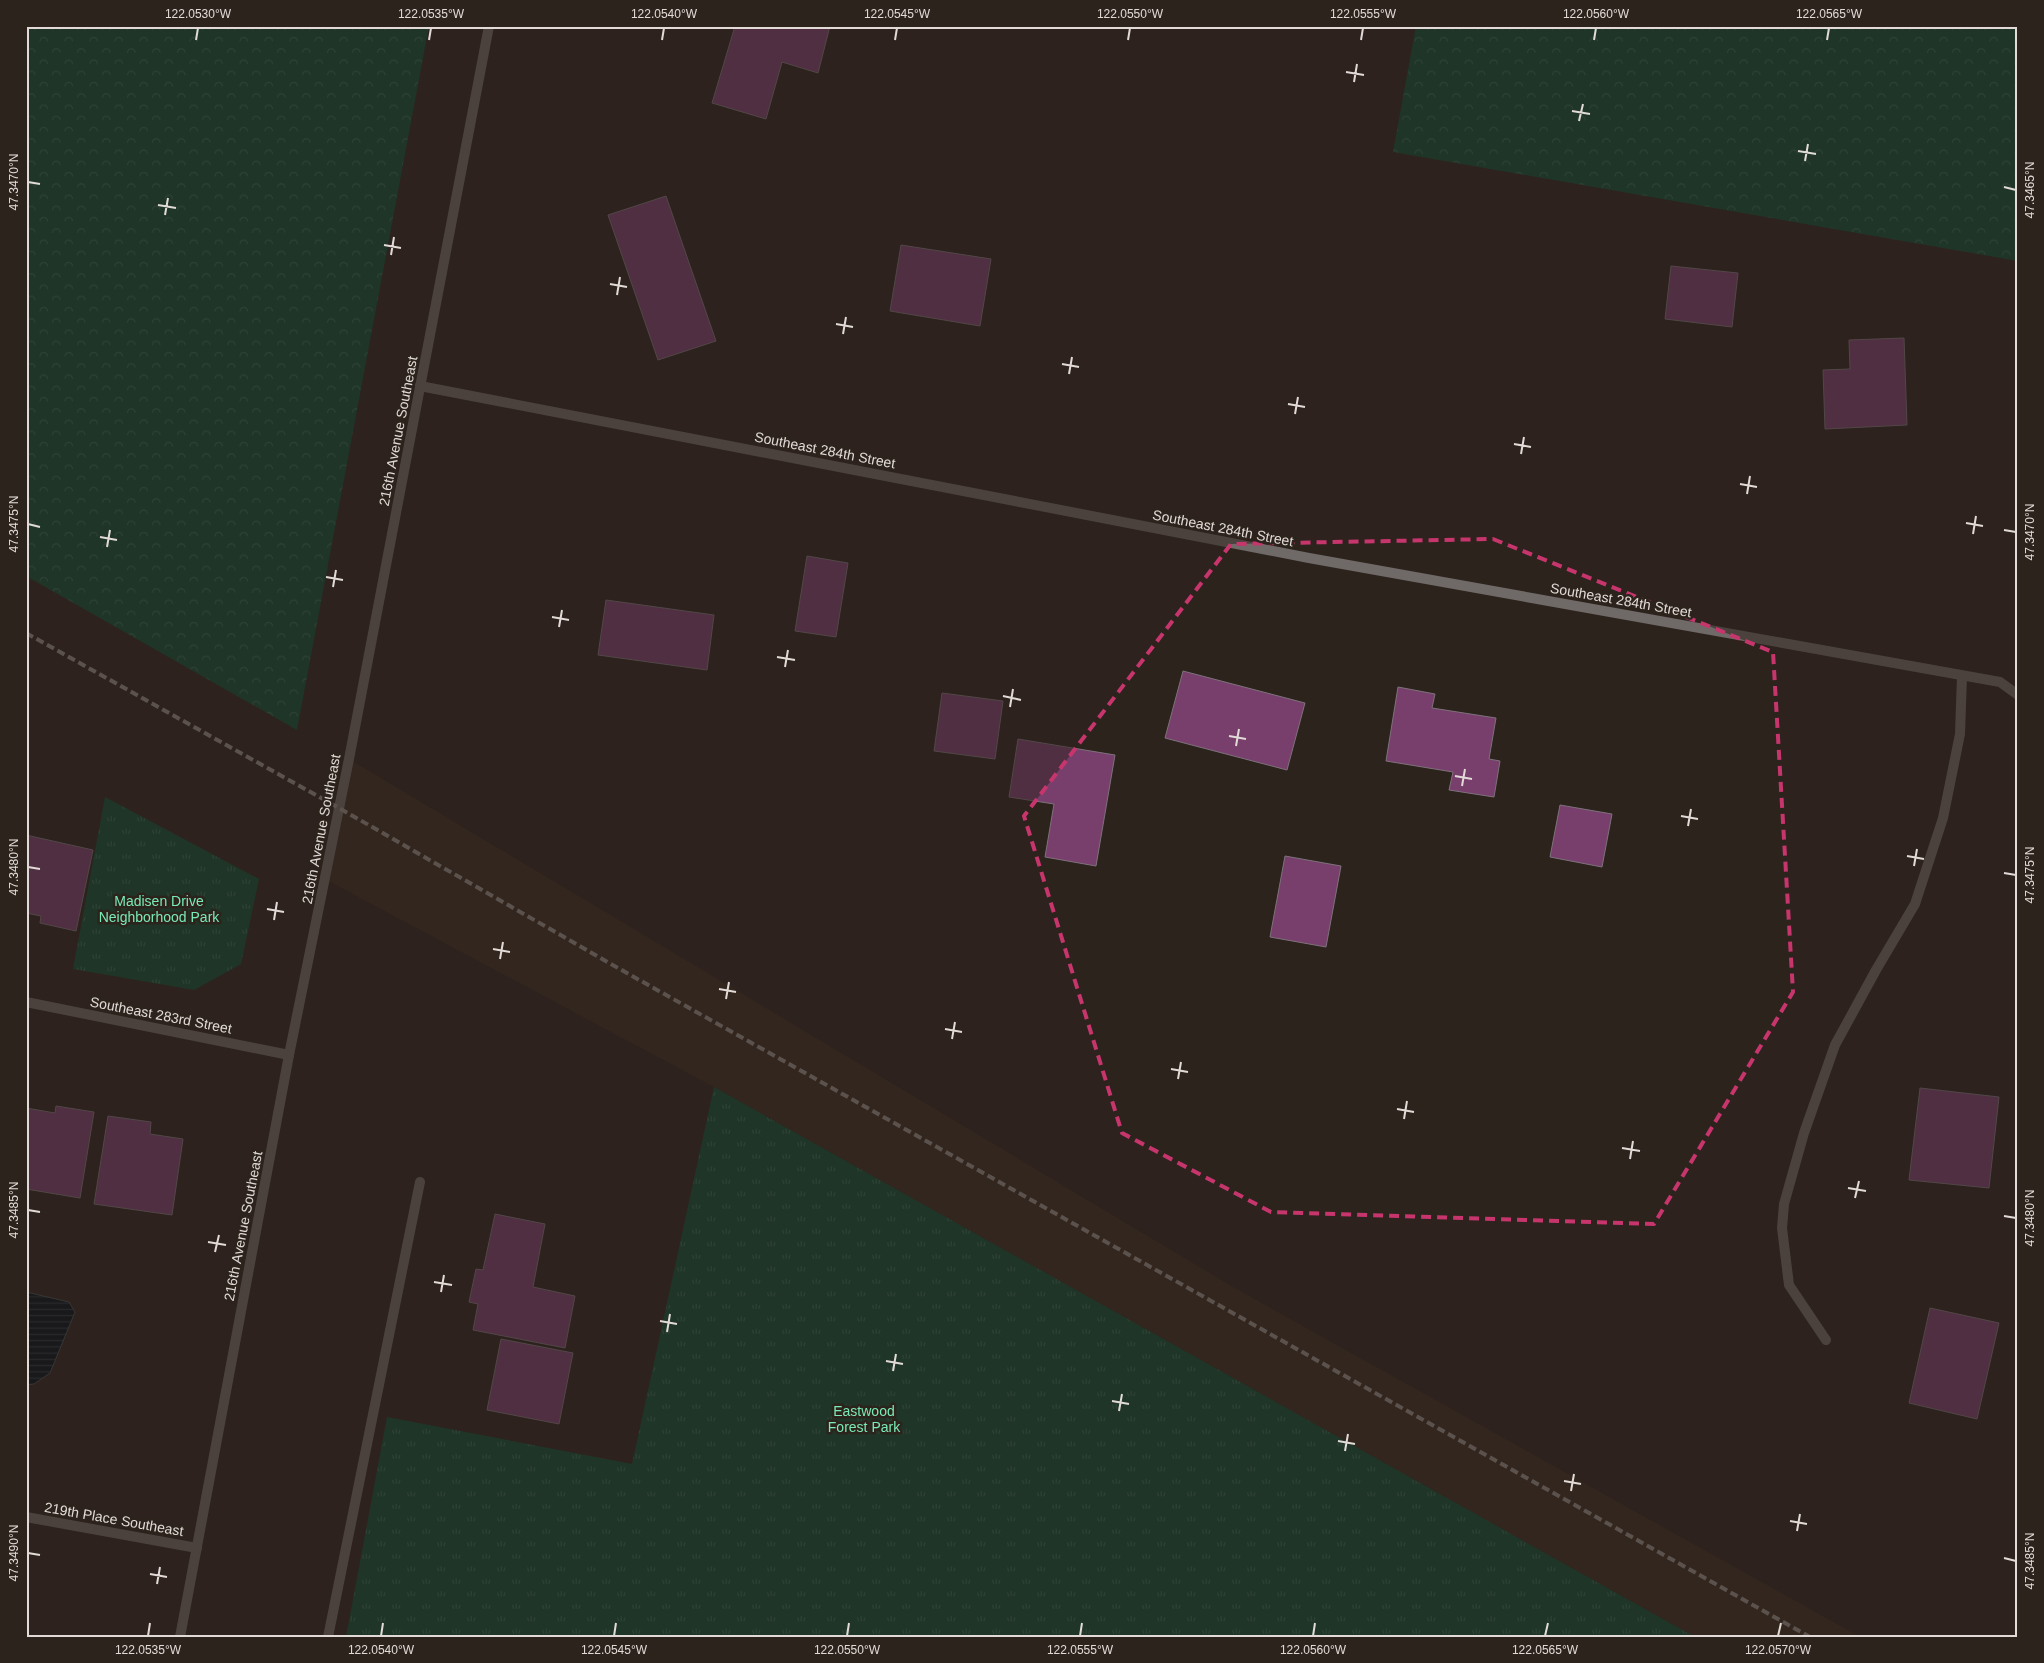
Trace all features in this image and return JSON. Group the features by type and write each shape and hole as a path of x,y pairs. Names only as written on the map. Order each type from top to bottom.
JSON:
{"street":[{"name":"216th Avenue Southeast","path":"180,1637 289,1055 339,808 488,26"},
{"name":"Southeast 284th Street","path":"420,386 1309,558 2000,682 2018,696"},
{"path":"1826,1340 1789,1285 1782,1228 1784,1204 1804,1133 1835,1045 1915,904 1944,818 1960,734 1962,676"},
{"name":"Southeast 283rd Street","path":"26,1002 289,1055"},
{"path":"328,1637 420,1182"},
{"name":"219th Place Southeast","path":"26,1517 197,1548"}],"highlighted area":[{"path":"1493,539 1773,652 1793,992 1654,1224 1271,1212 1122,1133 1024,816 1231,544"}],"shaded area":[{"path":"349,759 1233,1287 1860,1637 1695,1637 714,1087 325,879"}],"green space":[{"path":"26,26 429,26 297,730 26,576"},
{"path":"1416,26 2018,26 2018,261 1393,152"},
{"name":"Madisen Drive Neighborhood Park","path":"105,797 259,879 241,964 194,990 73,969"},
{"name":"Eastwood Forest Park","path":"714,1087 1695,1637 346,1637 387,1417 632,1464"}],"water":[{"path":"26,1292 69,1302 75,1312 50,1373 34,1384 26,1385"}],"building":[{"path":"735,26 830,26 818,73 782,62 766,119 712,103"},
{"path":"666,196 716,341 658,360 608,215"},
{"path":"901,245 991,259 980,326 890,311"},
{"path":"1671,266 1738,273 1732,327 1665,319"},
{"path":"1904,338 1907,425 1825,429 1823,370 1850,369 1849,340"},
{"path":"807,556 848,563 836,637 795,631"},
{"path":"606,600 714,615 707,670 598,655"},
{"path":"1183,671 1305,703 1287,770 1165,738"},
{"path":"1398,687 1435,694 1432,708 1496,718 1489,759 1500,761 1494,797 1449,790 1453,772 1386,761"},
{"path":"942,693 1003,701 995,759 934,751"},
{"path":"1018,739 1115,755 1096,866 1045,857 1054,804 1009,797"},
{"path":"1560,805 1612,814 1602,867 1550,857"},
{"path":"26,835 93,850 76,931 40,923 41,916 26,913"},
{"path":"1285,856 1341,866 1326,947 1270,937"},
{"path":"1920,1088 1999,1097 1989,1188 1909,1180"},
{"path":"56,1106 94,1112 80,1198 26,1189 26,1108 55,1113"},
{"path":"108,1116 151,1122 150,1134 183,1139 172,1215 94,1204"},
{"path":"495,1214 545,1224 533,1287 575,1296 565,1348 473,1330 478,1304 469,1302 476,1269 483,1270"},
{"path":"1930,1308 1999,1323 1977,1419 1909,1403"},
{"path":"501,1339 573,1353 559,1424 487,1410"}],"railway":[{"path":"26,633 339,808 618,968 1810,1637"}]}
